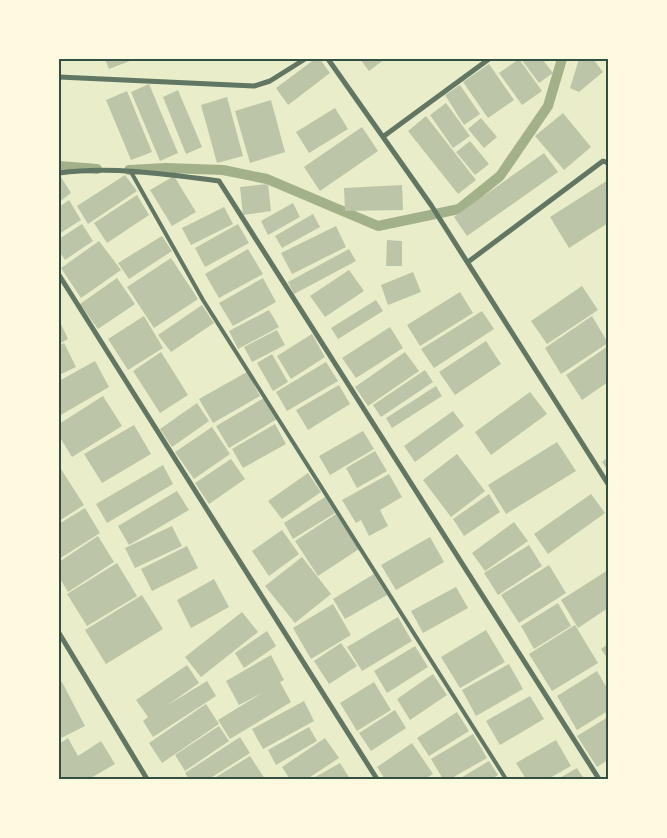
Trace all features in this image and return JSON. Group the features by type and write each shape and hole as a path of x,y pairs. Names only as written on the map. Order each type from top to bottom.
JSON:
{"street":[{"path":"59,78 254,86 270,81 305,59"},
{"path":"328,59 431,205 608,484"},
{"path":"384,136 490,59"},
{"path":"468,262 603,161 608,163"},
{"path":"59,173 76,171 131,172 218,181 599,779"},
{"path":"59,275 376,779"},
{"path":"59,633 147,779"}],"lane":[{"path":"131,172 203,300 506,779"}],"building":[{"path":"105,59 135,59 109,69"},
{"path":"315,59 320,59 330,73 288,105 276,88"},
{"path":"360,59 385,59 369,71"},
{"path":"519,59 542,91 522,105 499,73"},
{"path":"521,59 542,59 553,73 539,83"},
{"path":"579,59 593,59 603,72 579,92 570,88"},
{"path":"489,64 514,100 488,118 463,82"},
{"path":"149,84 178,153 160,161 131,92"},
{"path":"460,85 480,114 464,125 445,95"},
{"path":"178,90 202,147 186,154 163,97"},
{"path":"127,91 152,152 131,160 106,100"},
{"path":"227,97 243,156 217,163 201,105"},
{"path":"271,100 285,152 250,163 235,111"},
{"path":"446,103 470,136 453,148 430,115"},
{"path":"335,108 348,129 309,153 296,132"},
{"path":"563,113 591,147 564,170 535,136"},
{"path":"426,116 476,180 458,194 408,131"},
{"path":"481,118 497,137 484,148 468,129"},
{"path":"362,127 378,151 320,191 304,167"},
{"path":"470,141 489,164 475,175 456,152"},
{"path":"544,153 558,172 467,236 454,217"},
{"path":"59,174 71,193 59,202"},
{"path":"125,175 137,191 88,224 77,206"},
{"path":"174,176 196,212 172,226 150,190"},
{"path":"608,180 608,223 569,248 550,217"},
{"path":"268,184 271,211 243,215 240,187"},
{"path":"402,185 403,210 345,211 344,188"},
{"path":"137,195 149,215 107,243 94,223"},
{"path":"69,200 81,220 59,234 59,207"},
{"path":"293,203 300,217 268,235 261,221"},
{"path":"224,207 233,224 191,245 182,228"},
{"path":"313,214 320,227 282,248 275,236"},
{"path":"82,224 93,241 65,260 59,251 59,239"},
{"path":"238,224 249,243 205,267 195,248"},
{"path":"336,226 346,247 292,274 281,253"},
{"path":"162,236 172,251 129,279 118,263"},
{"path":"387,240 402,241 402,266 386,266"},
{"path":"99,241 121,270 81,298 61,268"},
{"path":"248,249 263,274 219,298 205,274"},
{"path":"349,249 356,261 294,294 288,282"},
{"path":"171,258 198,299 154,328 127,287"},
{"path":"349,270 364,291 325,317 310,296"},
{"path":"413,272 421,292 388,305 381,285"},
{"path":"117,278 135,304 98,329 80,304"},
{"path":"263,278 276,302 233,326 219,303"},
{"path":"582,286 598,310 547,344 531,321"},
{"path":"460,292 473,313 420,346 407,325"},
{"path":"376,300 383,311 338,339 331,328"},
{"path":"202,305 214,323 171,352 158,335"},
{"path":"269,310 279,327 238,349 229,331"},
{"path":"482,311 494,329 434,368 421,349"},
{"path":"144,316 163,348 128,370 108,339"},
{"path":"592,316 608,343 561,374 545,348"},
{"path":"59,320 68,339 59,344"},
{"path":"390,327 403,348 356,378 342,358"},
{"path":"277,330 285,345 252,362 244,347"},
{"path":"312,334 325,357 291,379 277,356"},
{"path":"486,341 501,364 455,395 439,372"},
{"path":"64,343 76,367 59,375 59,346"},
{"path":"608,346 608,382 582,400 566,375"},
{"path":"161,352 188,395 160,413 133,371"},
{"path":"405,352 419,371 368,406 355,387"},
{"path":"272,354 288,382 273,391 257,363"},
{"path":"95,361 109,387 59,416 59,381"},
{"path":"326,362 338,381 287,411 276,392"},
{"path":"425,370 433,382 381,417 373,405"},
{"path":"247,372 260,396 213,423 199,399"},
{"path":"339,385 350,404 308,430 296,410"},
{"path":"436,386 442,396 392,428 386,418"},
{"path":"530,392 547,414 491,455 475,432"},
{"path":"103,396 122,426 72,457 59,436 59,424"},
{"path":"264,398 277,419 229,448 216,426"},
{"path":"197,403 209,421 172,447 160,429"},
{"path":"453,411 464,426 415,462 404,446"},
{"path":"275,424 286,444 243,468 232,449"},
{"path":"134,425 151,454 102,483 84,454"},
{"path":"212,427 230,454 194,479 175,452"},
{"path":"363,431 374,449 330,475 319,456"},
{"path":"557,442 576,471 506,514 488,485"},
{"path":"375,451 387,471 357,488 346,468"},
{"path":"457,454 485,491 451,517 423,480"},
{"path":"608,457 608,471 602,462"},
{"path":"231,459 245,479 209,504 195,483"},
{"path":"163,465 173,484 107,523 96,504"},
{"path":"59,466 84,505 59,521"},
{"path":"308,473 321,492 282,519 268,501"},
{"path":"389,474 402,497 380,510 388,526 369,536 361,520 356,523 342,500"},
{"path":"177,491 189,510 129,545 118,526"},
{"path":"489,494 500,512 464,536 453,519"},
{"path":"591,494 605,513 548,554 534,534"},
{"path":"325,497 335,513 293,539 284,523"},
{"path":"85,508 100,533 59,559 59,524"},
{"path":"336,514 359,549 318,576 295,541"},
{"path":"514,522 528,541 485,571 472,553"},
{"path":"172,526 182,546 135,568 125,548"},
{"path":"282,530 299,554 269,576 252,551"},
{"path":"98,536 114,562 68,592 59,577 59,562"},
{"path":"430,537 444,562 396,590 381,565"},
{"path":"529,545 542,566 498,595 484,573"},
{"path":"187,546 198,568 152,591 141,569"},
{"path":"302,557 331,594 295,623 265,586"},
{"path":"117,563 137,596 87,626 67,594"},
{"path":"549,565 566,593 519,623 501,595"},
{"path":"608,570 608,608 578,628 561,600"},
{"path":"374,574 387,595 345,619 333,599"},
{"path":"214,579 229,607 191,628 177,600"},
{"path":"456,587 468,608 423,633 411,611"},
{"path":"142,595 163,629 106,664 85,630"},
{"path":"558,603 571,626 534,649 521,626"},
{"path":"333,604 351,635 311,659 293,628"},
{"path":"242,612 258,632 201,677 185,657"},
{"path":"398,617 412,641 362,671 347,647"},
{"path":"575,625 598,663 552,691 529,654"},
{"path":"486,630 505,662 460,688 441,657"},
{"path":"267,631 276,646 244,668 235,653"},
{"path":"341,643 357,666 329,684 314,661"},
{"path":"608,644 608,659 601,649"},
{"path":"415,646 428,667 387,693 374,671"},
{"path":"271,655 284,680 280,682 291,702 230,739 218,720 264,692 239,705 226,681"},
{"path":"509,664 523,689 476,716 462,690"},
{"path":"187,665 199,683 166,706 207,681 216,696 153,737 143,721 148,717 136,700"},
{"path":"597,671 608,690 608,711 577,730 557,696"},
{"path":"433,674 447,695 410,720 397,699"},
{"path":"62,682 85,726 59,739 59,684"},
{"path":"374,682 391,710 357,731 340,703"},
{"path":"530,696 544,719 500,745 486,721"},
{"path":"304,701 314,721 263,749 252,729"},
{"path":"206,704 219,724 162,763 149,743"},
{"path":"395,710 406,728 371,751 359,733"},
{"path":"457,712 469,731 429,756 417,738"},
{"path":"608,717 608,760 597,767 577,736"},
{"path":"219,726 229,741 185,771 175,755"},
{"path":"309,727 317,741 276,765 268,750"},
{"path":"473,734 487,758 450,779 443,779 431,759"},
{"path":"240,737 250,753 209,779 189,779 185,773"},
{"path":"68,738 78,756 101,741 115,764 89,779 59,779 59,744"},
{"path":"325,738 339,758 307,779 290,779 282,767"},
{"path":"556,740 571,766 548,779 526,779 516,763"},
{"path":"412,743 433,774 425,779 385,779 377,767"},
{"path":"250,756 265,779 213,779"},
{"path":"489,761 498,775 491,779 459,779"},
{"path":"340,763 350,779 312,779"},
{"path":"577,768 584,779 558,779"}],"waterway":[{"path":"129,170 166,168 223,170 267,179 378,226 459,209 500,176 548,106 562,59"},
{"path":"59,166 97,169"}]}
